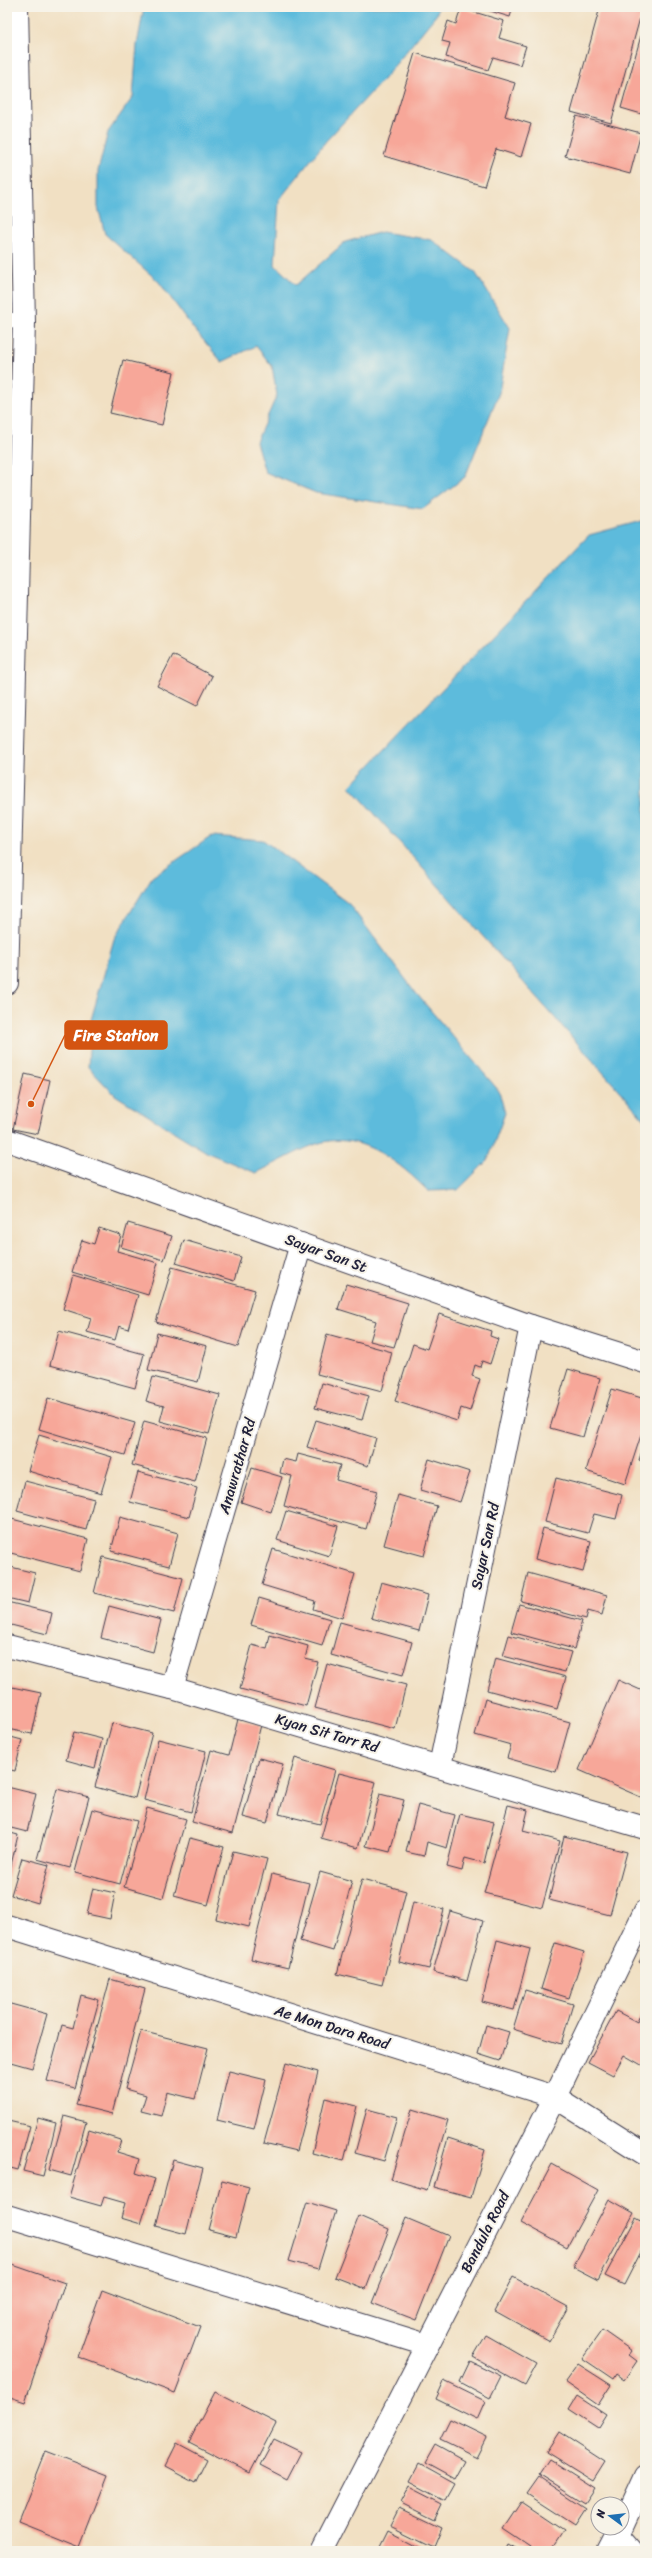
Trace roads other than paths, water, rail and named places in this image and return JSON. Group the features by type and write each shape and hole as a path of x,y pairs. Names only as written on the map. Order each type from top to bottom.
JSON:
{"street":[{"path":"7,983 15,321 17,7"},
{"name":"Sayar San St","path":"7,1140 531,1326 645,1362"},
{"name":"Anawrathar Rd","path":"172,1688 301,1244"},
{"name":"Sayar San Rd","path":"440,1766 531,1326"},
{"name":"Kyan Sit Tarr Rd","path":"7,1646 172,1688 440,1766 645,1828"},
{"name":"Bandula Road","path":"322,2551 555,2097 645,1911"},
{"name":"Ae Mon Dara Road","path":"7,1926 555,2097 645,2154"},
{"path":"7,2216 427,2345"},
{"path":"620,2538 645,2476"}],"water":[{"path":"144,7 438,7 437,14 382,81 326,141 279,200 275,265 296,285 345,242 382,232 432,240 475,272 510,328 499,393 465,477 423,509 316,493 265,472 256,442 277,395 272,366 256,346 222,362 193,328 159,282 105,234 98,207 98,171 108,132 133,97 137,45"},
{"path":"645,520 645,1120 350,786 589,535"},
{"path":"212,836 263,840 349,904 416,993 499,1091 505,1113 488,1160 458,1190 428,1191 394,1161 381,1153 367,1146 338,1140 316,1144 256,1173 208,1153 115,1095 88,1067 91,1020 114,939 152,877"}],"place":[{"name":"Fire Station","path":"31,1104"}]}
